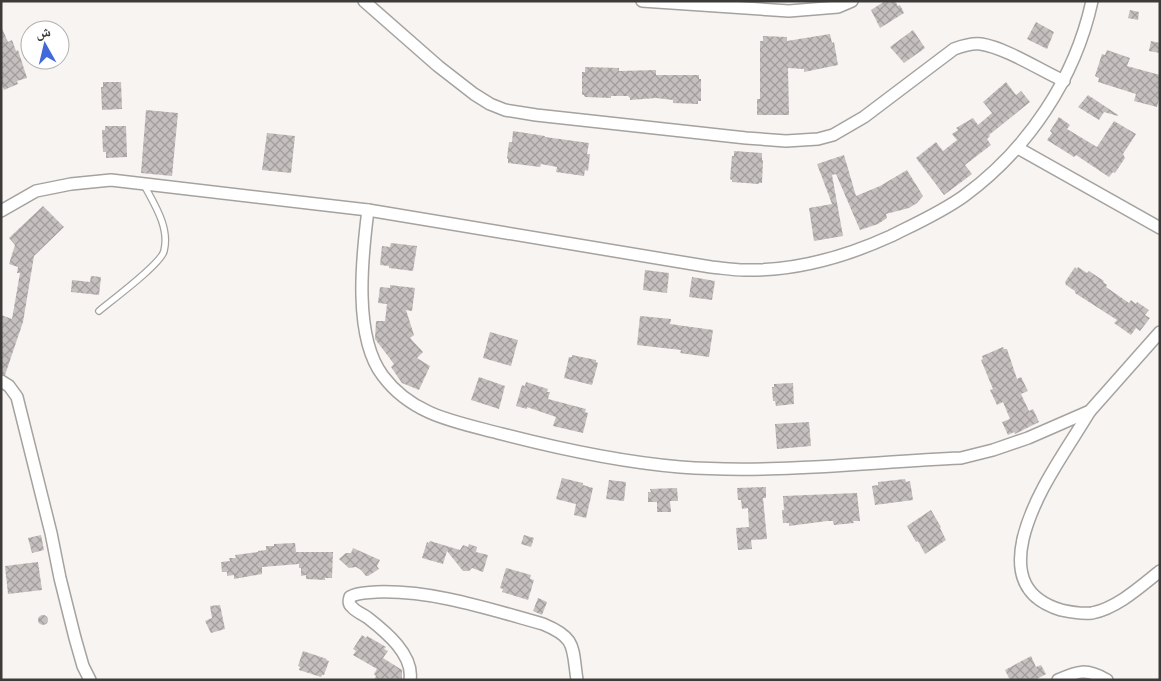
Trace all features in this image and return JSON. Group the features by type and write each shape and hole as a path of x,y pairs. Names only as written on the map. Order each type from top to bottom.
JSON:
{"street":[{"path":"364,1 438,66 490,104 505,110 536,115 656,129 786,141 818,139 833,135 864,118 954,49 966,45 979,44 996,48 1064,82"},
{"path":"642,1 789,10 838,7 852,1"},
{"path":"1,211 36,191 71,184 111,180 368,210 711,267 744,270 814,263 842,256 866,247 918,223 963,197 1018,148 1064,82 1088,19 1092,1"},
{"path":"1018,148 1160,228"},
{"path":"368,210 362,300 364,328 373,360 382,376 396,391 415,406 442,418 555,446 635,463 741,469 961,458 1028,438 1090,411"},
{"path":"1160,332 1090,411 1051,476 1029,519 1023,540 1020,564 1025,584 1034,596 1053,607 1068,612 1091,613 1108,607 1130,595 1160,572"},
{"path":"1,381 9,386 17,397 52,532 60,578 75,638 83,666 90,680"},
{"path":"410,680 409,666 402,651 389,636 367,617 351,607 350,597 362,593 389,592 434,595 543,624 559,630 570,641 577,680"},
{"path":"1058,680 1076,672 1084,671 1096,674 1107,680"}],"lane":[{"path":"99,311 156,263 164,253 164,233 160,215 143,183"}],"building":[{"path":"885,1 895,1 898,6 900,5 904,13 880,28 871,10"},
{"path":"1130,10 1139,12 1138,20 1128,18"},
{"path":"1036,22 1054,32 1047,49 1027,39"},
{"path":"1,26 8,42 12,40 16,51 18,50 20,70 24,70 27,78 17,81 18,84 4,90 1,83"},
{"path":"913,30 925,48 904,63 890,47"},
{"path":"830,34 832,43 834,42 838,65 804,72 804,69 788,68 789,115 757,115 757,99 760,99 760,41 763,41 763,36 787,37 787,41"},
{"path":"1151,41 1160,43 1160,53 1149,51"},
{"path":"1107,50 1130,58 1127,66 1160,75 1160,95 1157,107 1134,101 1136,94 1098,82 1099,78 1095,76 1102,54 1105,55"},
{"path":"585,67 619,68 619,71 656,70 656,75 699,75 699,79 701,79 701,101 698,101 698,104 673,103 673,100 656,98 630,100 628,96 611,96 611,98 585,97 582,95 582,72 585,72"},
{"path":"103,82 121,82 122,109 102,110 101,87 103,87"},
{"path":"1006,82 1016,95 1021,91 1030,102 989,135 987,139 991,145 965,165 972,174 944,195 916,158 936,142 943,151 957,140 952,134 958,130 956,128 973,118 978,125 992,113 983,102"},
{"path":"1088,95 1118,116 1104,112 1099,120 1078,107"},
{"path":"146,110 178,113 172,176 141,173"},
{"path":"1059,117 1070,125 1067,129 1097,147 1114,121 1136,134 1123,154 1125,158 1115,173 1113,172 1109,177 1076,155 1074,157 1047,140 1052,133 1050,131"},
{"path":"105,126 126,126 127,157 106,158 106,152 103,152 102,130 105,130"},
{"path":"513,131 589,143 587,154 590,154 588,171 585,170 584,176 556,172 557,167 541,164 540,167 508,163 509,142 512,142"},
{"path":"267,133 295,136 291,173 262,170"},
{"path":"734,151 762,153 762,183 732,182 730,179"},
{"path":"844,155 856,196 880,186 907,170 923,196 909,208 886,214 887,218 878,224 860,230 836,174 832,175 843,236 814,241 809,208 832,204 817,164"},
{"path":"43,206 64,227 34,256 23,322 5,375 1,374 1,315 12,319 20,273 17,273 18,267 9,264 15,245 9,238"},
{"path":"391,243 417,246 413,271 380,265 382,246 390,247"},
{"path":"1075,267 1087,273 1089,271 1104,281 1107,285 1106,287 1129,303 1131,300 1136,304 1137,302 1149,310 1145,315 1150,318 1140,331 1136,328 1131,335 1114,323 1117,320 1075,293 1066,285 1065,282"},
{"path":"645,270 669,273 667,293 643,290"},
{"path":"91,276 101,277 99,295 71,292 72,280 90,282"},
{"path":"692,277 715,281 712,300 689,297"},
{"path":"390,285 415,288 412,311 406,310 414,335 410,338 423,352 417,358 430,366 419,390 402,383 391,367 394,364 375,339 376,321 385,321 387,304 378,303 380,287 390,288"},
{"path":"640,316 671,319 670,324 713,330 709,357 680,353 681,350 637,345"},
{"path":"490,332 518,340 511,366 483,358"},
{"path":"1003,347 1007,349 1017,379 1021,377 1028,391 1021,394 1029,411 1033,409 1039,422 1015,434 1014,432 1008,435 1002,422 1010,419 1003,402 997,405 990,390 993,389 981,360 983,359 982,356"},
{"path":"572,355 596,360 598,363 592,385 564,378 569,357 572,357"},
{"path":"479,377 505,386 499,409 471,400"},
{"path":"526,382 548,389 547,392 550,392 548,399 586,409 585,412 588,413 583,433 553,426 556,417 527,407 527,409 516,406 522,385 525,386"},
{"path":"793,383 794,404 776,406 775,401 773,401 772,387 774,387 774,384"},
{"path":"809,422 811,446 777,449 775,424"},
{"path":"562,478 583,483 583,485 593,488 586,518 574,515 576,504 556,499"},
{"path":"905,479 906,482 910,481 913,500 875,505 872,486 878,485 878,482"},
{"path":"609,480 626,482 624,501 606,499"},
{"path":"766,487 766,498 763,498 767,539 751,540 752,549 738,550 736,528 749,527 748,508 742,509 741,500 738,500 737,488"},
{"path":"677,488 678,501 670,501 671,512 657,512 657,502 648,502 648,492 651,492 650,489"},
{"path":"857,493 860,521 834,525 833,521 789,526 789,523 783,523 783,496"},
{"path":"931,510 946,540 925,554 907,526"},
{"path":"41,535 44,550 32,553 28,538"},
{"path":"524,535 534,538 531,547 521,544"},
{"path":"430,541 460,550 463,545 468,547 469,544 477,547 476,552 488,555 483,572 472,568 469,571 463,571 447,551 443,564 422,558 427,542 429,543"},
{"path":"295,543 296,552 333,552 332,578 325,578 325,580 306,579 306,575 301,576 299,564 262,567 262,574 234,579 234,575 227,576 227,572 222,572 221,562 230,561 229,558 236,558 235,555 266,550 266,546 274,546 274,544"},
{"path":"353,548 380,560 377,566 379,569 366,576 356,567 349,568 339,559 346,553 351,553"},
{"path":"38,562 42,590 8,594 5,566"},
{"path":"506,568 531,575 530,579 534,580 528,600 502,592 503,589 500,588"},
{"path":"538,598 547,602 542,615 533,611"},
{"path":"220,605 225,629 211,633 205,621 212,618 210,606"},
{"path":"41,615 45,615 48,620 47,624 41,625 38,622 38,618"},
{"path":"362,635 386,647 384,649 388,651 383,658 402,670 402,680 374,680 376,676 374,674 377,669 353,655 356,651 353,649"},
{"path":"303,651 329,661 324,675 321,677 299,670 300,667 298,666"},
{"path":"1031,656 1036,667 1041,665 1046,674 1035,680 1010,680 1005,670"}]}
